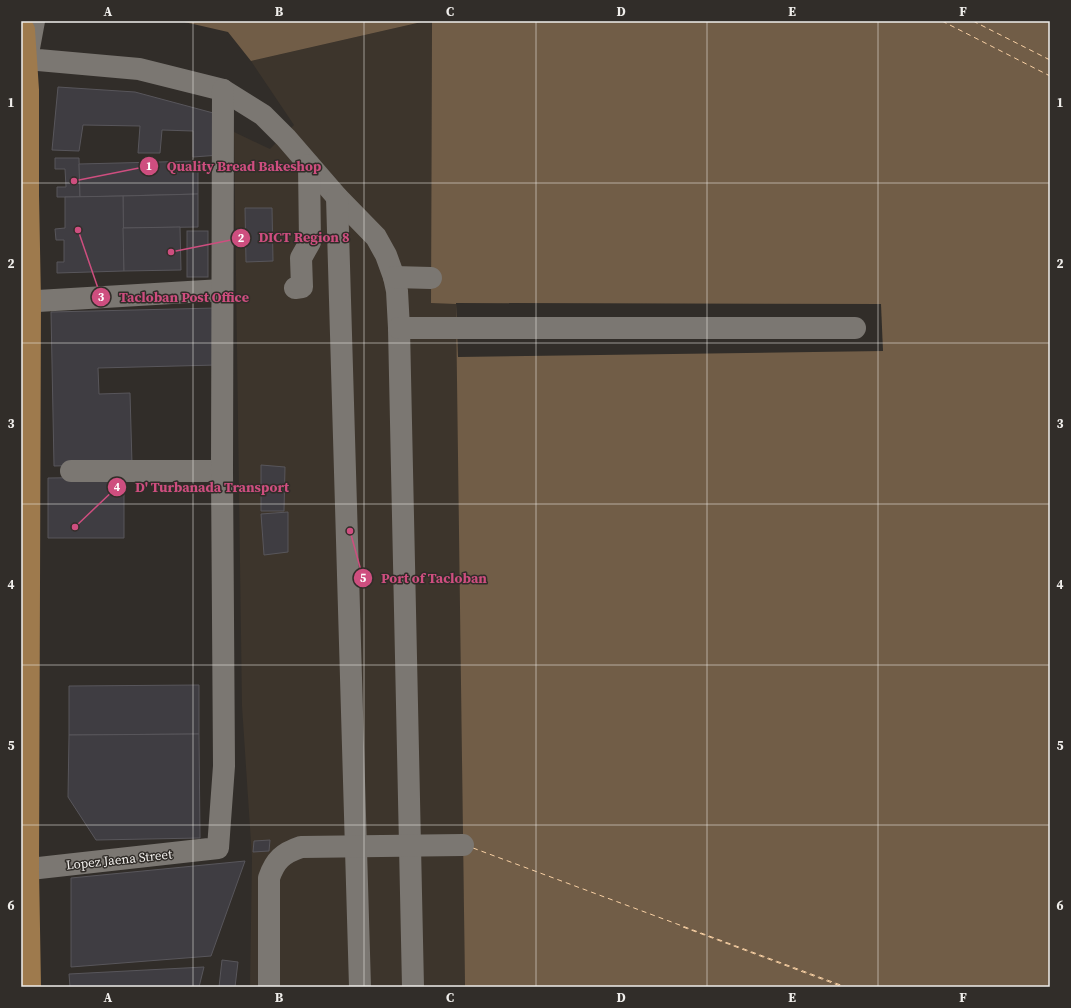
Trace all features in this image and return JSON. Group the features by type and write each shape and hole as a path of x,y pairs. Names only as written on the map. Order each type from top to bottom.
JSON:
{"main road":[{"path":"21,25 24,30 24,58 28,90 24,195 26,302 24,870 30,987"}],"street":[{"path":"34,21 24,58 139,69 223,90 263,115 286,138 337,197 376,237 386,255 394,277 397,291 400,328 413,987"},
{"path":"71,471 222,471 223,90"},
{"path":"295,288 302,288 301,258 310,242 309,165"},
{"path":"337,197 360,987"},
{"path":"394,277 431,278"},
{"path":"26,302 222,290"},
{"path":"400,328 855,328"},
{"name":"Lopez Jaena Street","path":"24,870 218,848 224,766 222,471"},
{"path":"269,987 269,878 275,862 290,851 301,847 463,845"}],"shaded area":[{"path":"180,21 426,21 251,61 228,32"},
{"path":"426,21 432,21 431,303 881,304 458,357 465,987 250,987 252,858 242,706 234,132 270,149 294,125 251,61"},
{"path":"432,21 1050,21 1050,987 465,987 456,304 431,303"}],"pier":[{"path":"456,303 881,304 883,351 458,357"}],"building":[{"path":"58,87 135,92 217,114 220,155 193,157 193,131 162,130 160,153 138,153 140,126 83,125 79,151 52,150"},
{"path":"55,158 79,158 80,197 57,197 57,187 66,187 65,169 55,169"},
{"path":"198,161 198,194 80,197 79,164"},
{"path":"198,194 198,227 123,228 123,196"},
{"path":"123,196 124,271 57,273 57,262 64,262 64,240 56,240 55,229 65,228 65,197"},
{"path":"245,208 272,208 273,261 246,262"},
{"path":"180,227 181,270 124,271 123,228"},
{"path":"187,231 208,231 208,277 187,277"},
{"path":"216,308 217,365 98,368 99,394 130,393 132,464 54,466 51,312"},
{"path":"261,465 285,467 284,511 261,511"},
{"path":"124,477 124,538 48,538 48,478"},
{"path":"288,512 288,552 264,555 261,514"},
{"path":"199,685 199,734 69,735 69,686"},
{"path":"199,734 200,838 96,840 68,797 69,735"},
{"path":"270,840 269,851 253,852 254,841"},
{"path":"245,861 211,956 71,967 71,878"},
{"path":"222,960 238,962 235,987 219,987"},
{"path":"204,967 199,987 70,987 69,974"}],"ferry route":[{"path":"942,21 1050,76"},
{"path":"973,21 1050,60"},
{"path":"473,848 846,987"},
{"path":"683,927 843,987"}],"place":[{"name":"Quality Bread Bakeshop","path":"74,181"},
{"name":"Tacloban Post Office","path":"78,230"},
{"name":"DICT Region 8","path":"171,252"},
{"name":"D' Turbanada Transport","path":"75,527"},
{"name":"Port of Tacloban","path":"350,531"}]}
